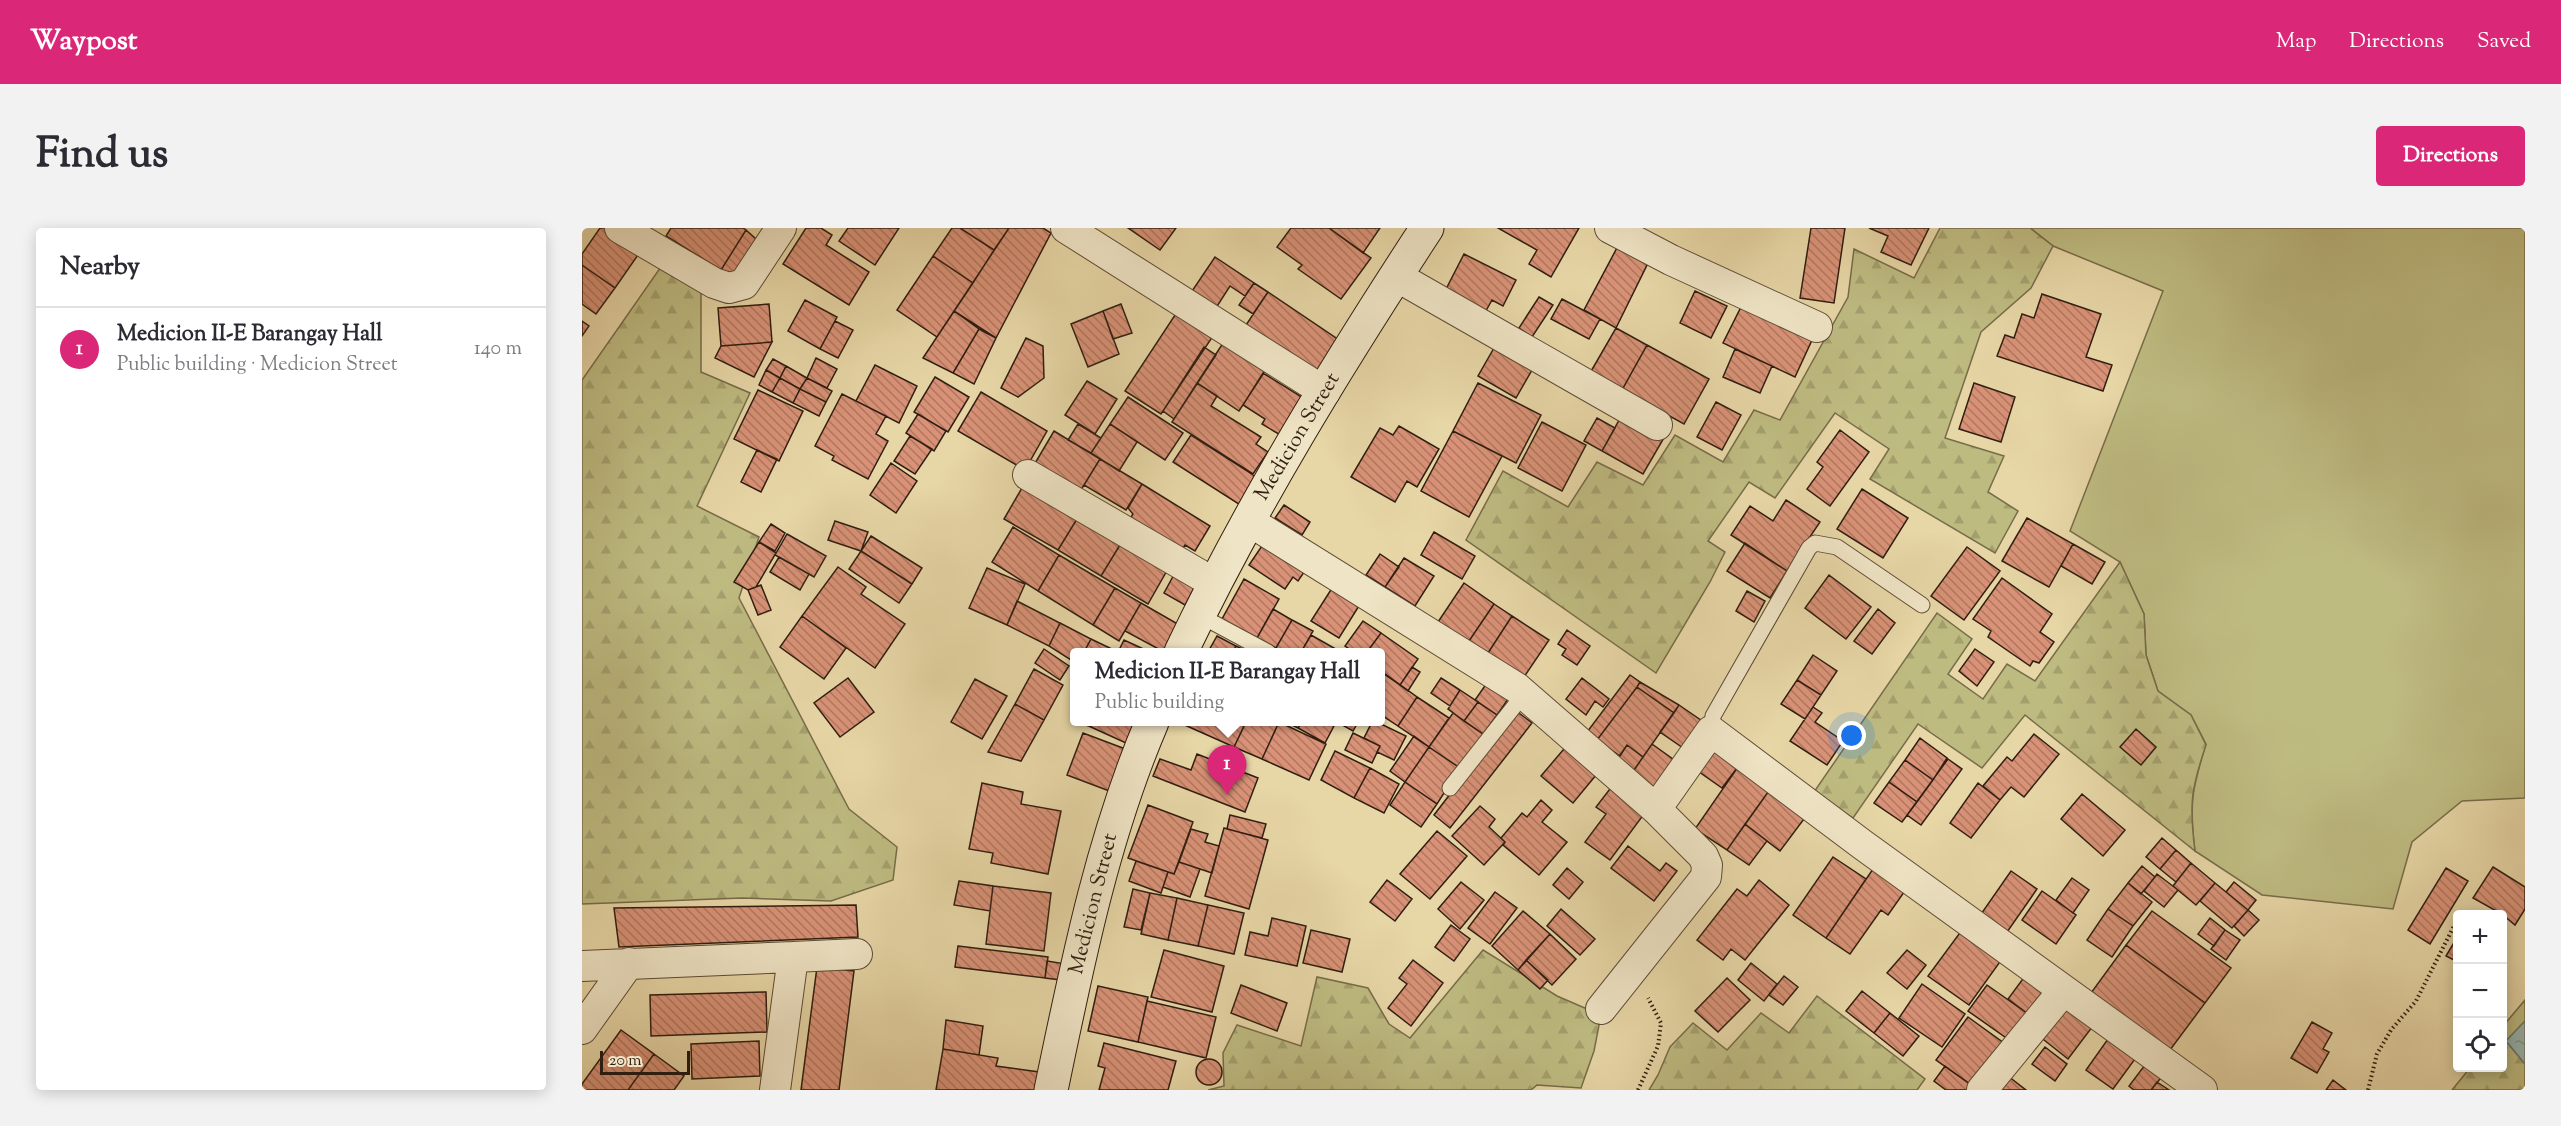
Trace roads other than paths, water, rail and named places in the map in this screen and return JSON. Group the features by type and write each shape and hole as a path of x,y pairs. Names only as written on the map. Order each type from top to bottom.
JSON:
{"street":[{"path":"620,228 698,276 729,288 744,284 781,228"},
{"path":"1066,228 1325,392"},
{"name":"Medicion Street","path":"1183,648 1214,583 1249,521 1325,392 1427,228"},
{"path":"1610,228 1671,260 1817,327"},
{"path":"1396,276 1657,425"},
{"path":"1028,475 1214,583"},
{"path":"1249,521 1524,694 1656,808 1703,856 1707,865 1706,876 1672,922 1632,968 1601,1009"},
{"name":"Medicion Street","path":"1051,1090 1099,877 1122,802 1150,726"},
{"path":"1656,808 1711,731 2064,992 2202,1090"},
{"path":"582,966 857,954"},
{"path":"775,1090 793,957"},
{"path":"582,1029 629,963"},
{"path":"1982,1090 2064,992"}],"lane":[{"path":"1711,731 1713,716 1767,618 1815,543 1837,547 1922,605"},
{"path":"1198,615 1260,648"},
{"path":"1450,788 1524,694"}],"water":[{"path":"2525,1021 2525,1064 2507,1042"}],"place":[{"name":"Medicion II-E Barangay Hall","path":"1227,795"}]}
